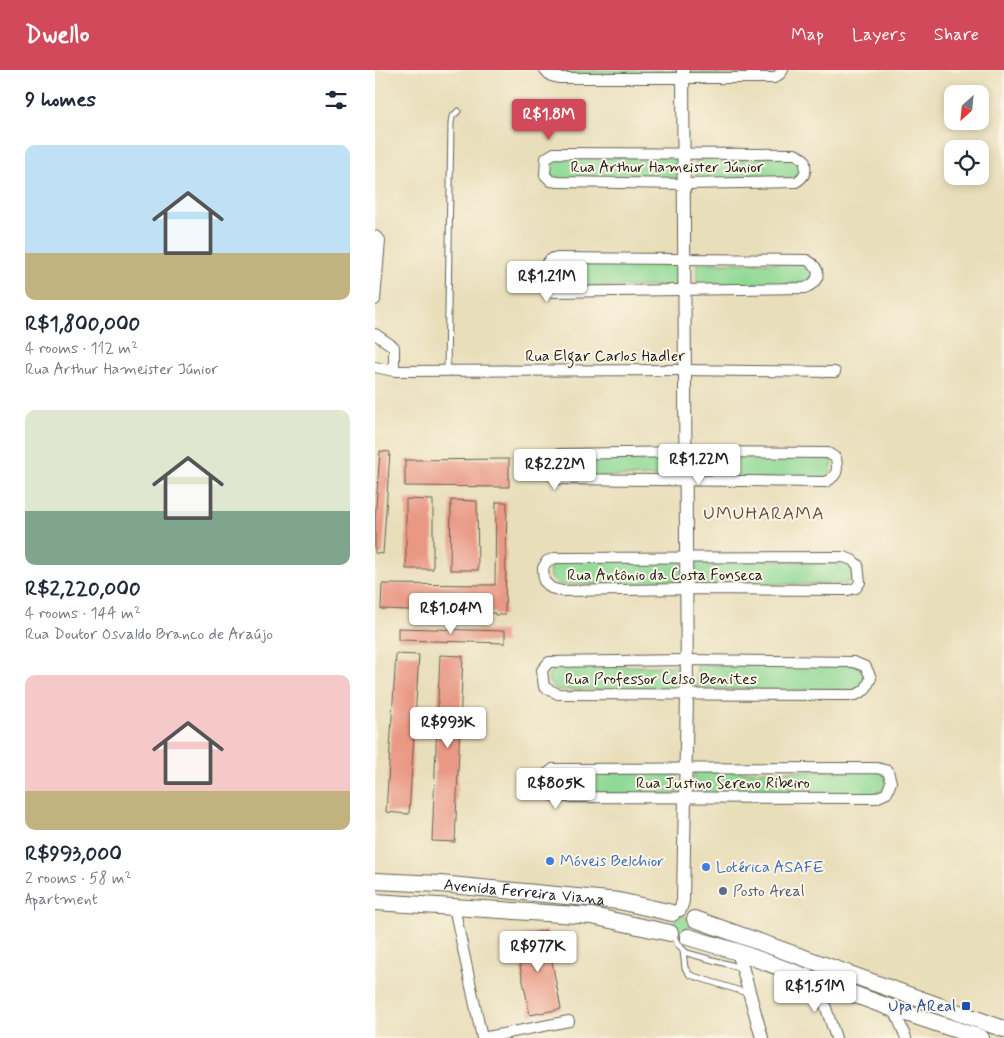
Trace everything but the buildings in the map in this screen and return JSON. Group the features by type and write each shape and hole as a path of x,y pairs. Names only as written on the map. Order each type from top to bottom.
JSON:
{"main road":[{"name":"Avenida Ferreira Viana","path":"375,881 439,884 619,901 684,911 1004,1030"},
{"name":"Avenida Ferreira Viana","path":"375,902 592,916 679,940 735,951 894,1009 981,1038"},
{"path":"684,911 695,928 679,940 667,925 667,920 684,911"}],"street":[{"path":"545,70 551,76 559,78 683,74 774,78 783,70"},
{"path":"683,74 687,694 684,797 684,911"},
{"name":"Rua Arthur Hameister Júnior","path":"554,153 684,153 795,154 804,159 807,168 803,178 797,182 684,184 557,182 551,181 545,175 546,158 554,153"},
{"path":"375,236 380,240 375,300"},
{"path":"553,258 684,259 807,260 814,264 817,270 817,277 813,284 805,288 553,292 544,287 542,282 543,268 546,262 553,258"},
{"path":"375,335 387,340 394,346 394,371"},
{"name":"Rua Elgar Carlos Hadler","path":"375,367 394,371 685,370 835,372"},
{"path":"685,452 828,453 836,458 838,470 833,478 826,482 559,479 549,473 547,462 552,456 559,454 685,452"},
{"name":"Rua Antônio da Costa Fonseca","path":"844,557 858,565 860,582 856,588 848,590 686,588 562,591 551,588 544,581 543,568 547,561 555,558 686,558 844,557"},
{"name":"Rua Professor Celso Benites","path":"686,660 855,662 866,667 871,678 865,690 856,695 559,694 544,687 541,670 549,662 686,660"},
{"name":"Rua Justino Sereno Ribeiro","path":"686,768 877,768 888,771 891,782 887,793 876,798 555,798 545,792 545,775 553,769 686,768"},
{"path":"454,907 482,1038 569,1021"},
{"path":"735,951 743,968 761,1038"},
{"path":"817,981 836,1038"},
{"path":"894,1009 907,1038"}],"lane":[{"path":"447,371 451,123 458,111"},
{"path":"679,940 689,954 743,968"},
{"path":"679,940 685,968 690,975 750,994"},
{"path":"716,960 735,951"}],"green space":[{"path":"548,70 677,70 677,73 554,75"},
{"path":"693,70 775,70 771,74 693,74"},
{"path":"678,156 679,178 556,180 549,175 548,164 553,158"},
{"path":"696,157 793,157 801,161 802,168 795,178 696,179"},
{"path":"697,263 804,263 812,268 813,275 802,284 697,284"},
{"path":"554,264 679,264 679,286 556,287 549,282 549,271"},
{"path":"677,455 678,476 560,477 551,471 549,463 553,459"},
{"path":"695,456 827,457 833,461 830,476 823,478 695,478"},
{"path":"557,560 682,560 682,584 562,585 554,581 550,574 549,567"},
{"path":"695,560 844,561 855,567 856,577 845,584 695,584"},
{"path":"697,665 854,665 864,670 866,679 859,688 854,690 697,689"},
{"path":"678,666 678,689 558,690 551,684 548,678 550,673 557,667"},
{"path":"876,770 885,776 888,782 884,789 875,794 695,795 694,772"},
{"path":"556,772 677,772 678,794 556,794 550,789 549,777"},
{"path":"679,916 685,916 690,921 688,930 679,932 674,927 674,921"}],"place":[{"name":"Móveis Belchior","path":"550,861"},
{"name":"Lotérica ASAFE","path":"706,867"},
{"name":"Posto Areal","path":"723,891"},
{"name":"Upa AReal","path":"966,1006"}],"district":[{"name":"UMUHARAMA","path":"764,514"}]}
